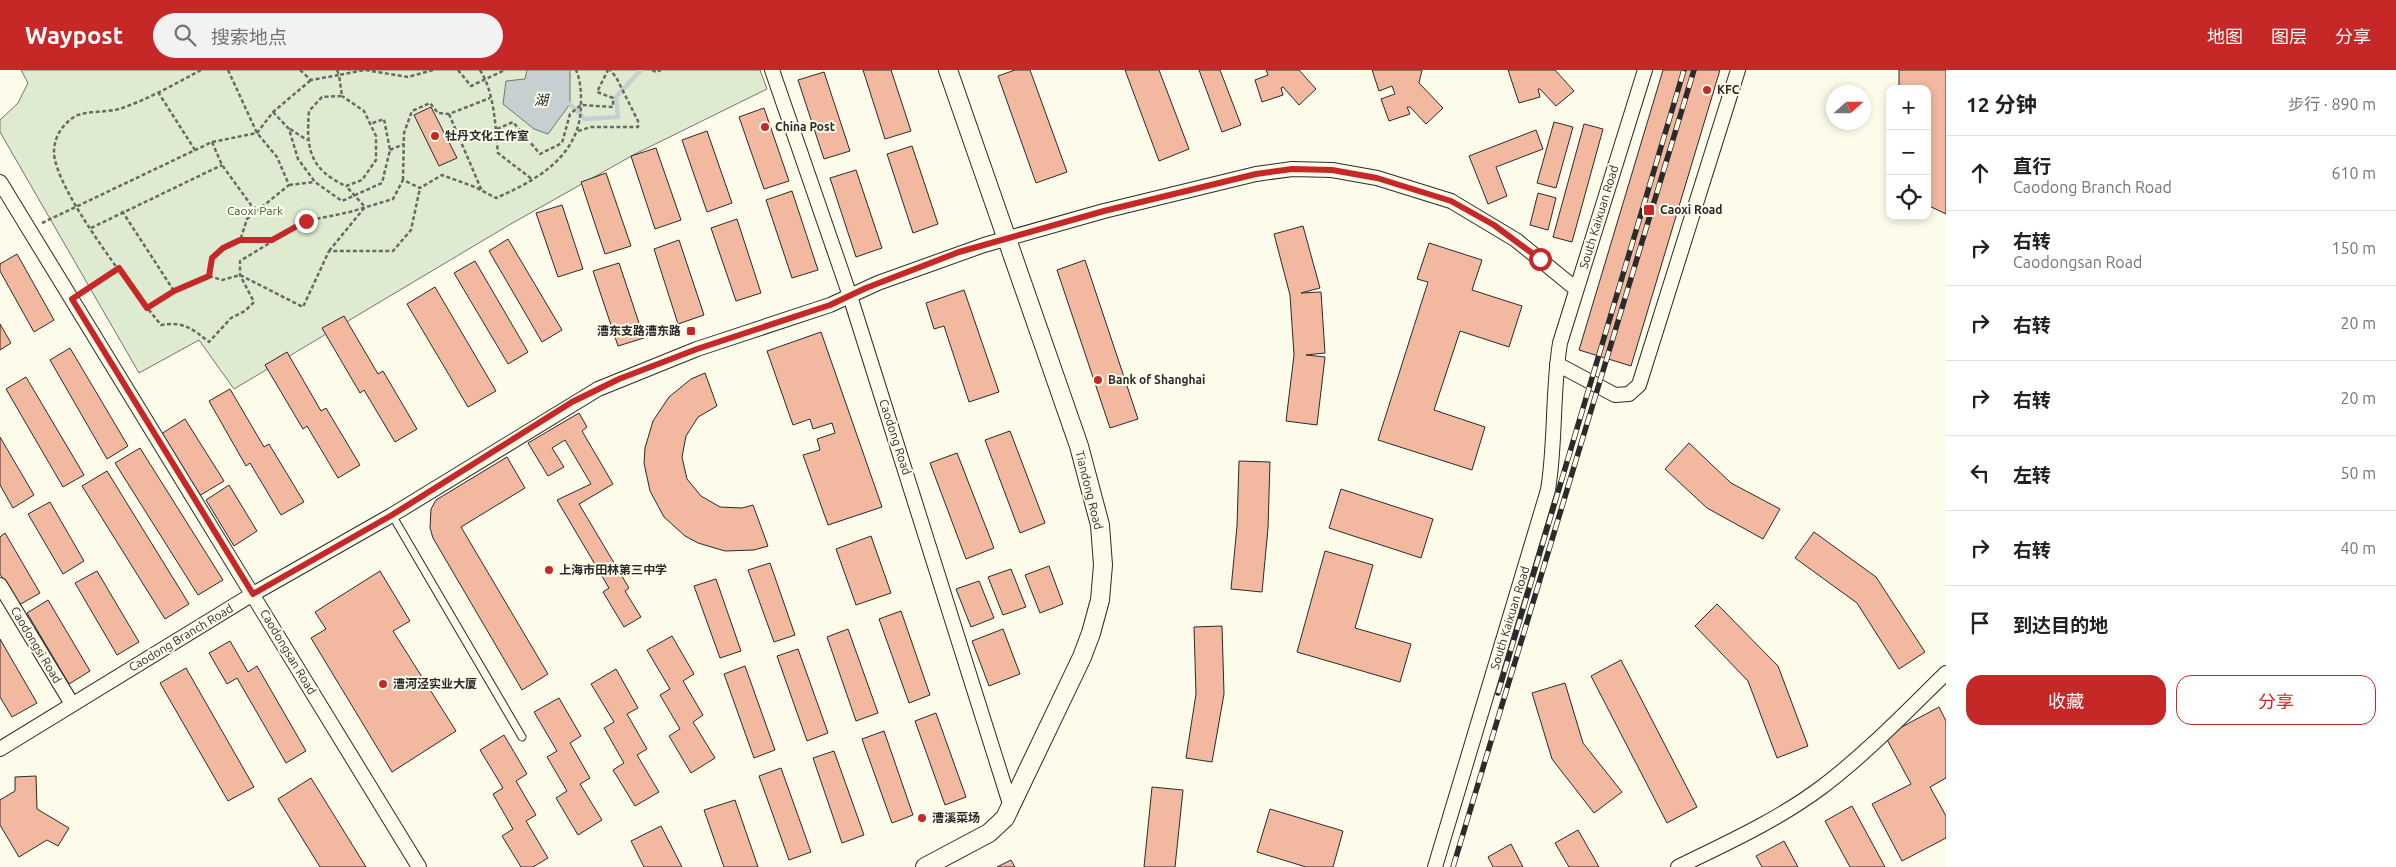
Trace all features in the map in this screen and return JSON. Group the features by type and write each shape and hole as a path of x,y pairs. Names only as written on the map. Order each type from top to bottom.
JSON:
{"street":[{"name":"Caodong Road","path":"772,70 850,296 1011,807"},
{"name":"Tiandong Road","path":"925,867 993,830 1005,818 1085,649 1100,600 1103,565 1100,526 1091,487 948,70"},
{"name":"South Kaixuan Road","path":"1436,867 1548,490 1555,438 1557,364 1565,322 1645,70"},
{"path":"1557,364 1614,395 1628,394 1639,385 1738,70"},
{"name":"Caodong Branch Road","path":"0,750 253,594 392,515 598,389 678,356 830,305 959,252 1006,238 1123,206 1256,174 1292,169 1332,170 1377,178 1451,201 1516,240 1576,289"},
{"name":"Caodongsan Road","path":"0,182 420,867"},
{"name":"Caodongsi Road","path":"0,585 72,704"},
{"path":"1678,867 1769,822 1821,788 1909,712 1946,673"}],"lane":[{"path":"392,515 522,737"}],"path":[{"path":"201,70 158,92 118,109 76,116 63,126 56,136 54,152 57,168 76,208 147,308 161,324 172,323 188,326 209,342 231,318 245,311 254,302 240,275 240,260 306,221 365,208 393,199 403,180 404,133 412,111 430,103 438,113 449,114 490,98"},
{"path":"228,70 257,133 277,157 288,185"},
{"path":"300,70 311,80"},
{"path":"337,70 342,96"},
{"path":"29,229 212,142 257,133 273,112 311,80 365,70 408,77 433,70"},
{"path":"408,70 408,77"},
{"path":"458,70 471,86 487,81 505,70"},
{"path":"480,70 487,81 497,130 498,153 533,180"},
{"path":"329,251 393,251 411,230 420,188 442,175 496,198 533,180 548,170 565,153 578,132 581,115 581,82 576,70"},
{"path":"497,130 513,122 540,154 562,143 570,114 581,106 613,107 613,98 597,92 609,70 617,81 638,121 638,127 592,127 578,132"},
{"path":"653,70 661,70"},
{"path":"158,92 195,150"},
{"path":"346,186 362,180 376,160 376,136 364,110 342,96 322,97 309,111 307,140 317,165 331,180 346,186 365,208"},
{"path":"273,112 289,129 307,140"},
{"path":"449,114 482,191"},
{"path":"289,129 298,159 315,182 342,201 382,184 390,150 384,119 370,124"},
{"path":"212,142 222,165 256,212"},
{"path":"390,150 404,144"},
{"path":"91,228 122,211 222,165"},
{"path":"403,180 420,188"},
{"path":"240,241 247,219 288,185 315,182"},
{"path":"147,308 174,291 209,276 222,280 240,275 303,306 329,251 365,208"},
{"path":"122,211 174,291"},
{"path":"209,276 212,258 223,248 240,241 272,240"},
{"path":"72,299 119,268"}],"green space":[{"name":"Caoxi Park","path":"21,70 760,70 767,89 635,154 509,225 234,389 199,340 139,373 0,132 0,120 18,103 28,83"}],"water":[{"name":"湖","path":"527,70 570,70 570,104 548,134 534,129 503,104 506,81 525,79"}],"building":[{"path":"863,70 891,70 911,131 885,139"},
{"path":"1015,70 1030,70 1067,172 1036,183 998,76"},
{"path":"1125,70 1159,70 1189,149 1159,161"},
{"path":"1199,70 1220,70 1241,125 1222,132"},
{"path":"1266,70 1299,70 1316,89 1299,105 1283,87 1281,88 1283,95 1262,102 1255,80 1268,75"},
{"path":"1372,70 1422,70 1419,83 1443,108 1426,124 1410,107 1407,107 1410,114 1389,121 1381,99 1395,94 1392,86 1379,91"},
{"path":"1508,70 1555,70 1574,91 1556,106 1540,89 1538,89 1540,97 1519,103"},
{"name":"Caoxi Road","path":"1663,70 1720,70 1631,366 1579,350"},
{"path":"1899,70 1946,70 1946,214 1931,207 1931,85 1899,85"},
{"path":"824,72 850,151 824,159 798,80"},
{"name":"牡丹文化工作室","path":"431,107 457,158 439,166 414,115"},
{"path":"764,108 789,181 764,189 739,117"},
{"path":"1554,122 1573,127 1556,188 1537,183"},
{"path":"1584,124 1603,129 1572,242 1553,237"},
{"path":"1536,130 1543,149 1496,167 1507,196 1488,204 1469,156"},
{"path":"707,131 732,203 707,212 682,140"},
{"path":"912,146 938,224 913,233 887,154"},
{"path":"656,148 681,220 655,229 631,156"},
{"path":"856,170 882,248 856,257 830,178"},
{"path":"606,173 631,246 605,254 581,182"},
{"path":"792,191 818,270 792,278 766,200"},
{"path":"1538,193 1556,198 1548,230 1530,225"},
{"path":"562,205 583,269 558,277 536,213"},
{"path":"737,219 761,293 736,301 711,228"},
{"path":"1303,226 1320,288 1301,293 1321,292 1325,353 1306,355 1325,357 1317,425 1286,421 1294,355 1290,295 1274,234"},
{"path":"508,239 562,330 542,342 489,251"},
{"path":"679,240 704,315 678,324 654,249"},
{"path":"1429,243 1482,260 1472,290 1522,306 1509,347 1460,331 1434,410 1485,427 1472,470 1378,440 1428,282 1417,279"},
{"path":"17,254 54,320 34,332 0,271 0,264"},
{"path":"1085,260 1138,419 1110,428 1057,270"},
{"path":"475,261 528,352 508,364 454,273"},
{"path":"619,263 644,338 618,346 593,271"},
{"path":"435,287 496,391 468,407 407,304"},
{"path":"964,290 999,392 969,402 944,326 934,329 926,303"},
{"path":"344,316 378,374 383,371 417,429 395,442 364,390 360,393 322,328"},
{"path":"0,324 11,343 0,350"},
{"path":"821,332 882,507 828,525 803,455 820,450 817,439 835,433 832,423 813,429 810,419 793,425 767,351"},
{"path":"70,348 128,446 107,459 50,360"},
{"path":"287,352 321,411 326,408 360,465 338,478 307,426 303,429 265,365"},
{"path":"705,373 717,406 698,417 686,436 682,457 687,479 701,496 720,507 742,508 753,505 768,546 754,550 725,551 698,543 685,536 664,517 650,491 644,463 645,448 653,421 669,397 691,379"},
{"path":"26,377 84,475 63,487 6,389"},
{"path":"230,389 264,447 269,444 304,502 281,515 250,463 246,466 209,401"},
{"path":"579,413 587,427 582,431 613,484 579,504 629,588 625,591 641,617 624,627 603,592 609,588 557,500 591,484 565,440 552,448 564,467 548,476 528,443"},
{"path":"185,419 224,481 199,496 161,434"},
{"path":"1010,431 1045,523 1020,533 985,440"},
{"path":"0,437 34,495 13,508 0,485"},
{"path":"1689,443 1731,483 1780,509 1763,539 1707,508 1665,469"},
{"path":"140,448 223,580 198,595 115,463"},
{"path":"957,453 994,548 966,559 930,463"},
{"path":"507,457 525,488 461,527 548,674 522,690 433,538 430,528 431,509 436,500"},
{"path":"1239,461 1270,462 1268,528 1262,592 1231,589 1237,526"},
{"path":"107,471 189,604 165,619 82,486"},
{"path":"229,485 257,531 234,546 206,500"},
{"path":"1341,489 1433,519 1421,558 1329,528"},
{"path":"50,502 84,561 63,574 28,514"},
{"path":"1814,532 1876,577 1925,652 1899,669 1857,603 1795,558"},
{"path":"5,533 40,593 19,605 0,574 0,537"},
{"path":"871,536 891,593 856,605 836,549"},
{"path":"1325,551 1373,565 1355,628 1411,644 1400,682 1297,652"},
{"path":"770,563 795,635 774,642 748,570"},
{"path":"1049,566 1063,604 1040,613 1025,575"},
{"path":"1011,569 1026,607 1003,615 988,577"},
{"path":"97,571 139,642 117,655 75,583"},
{"name":"漕河泾实业大厦","path":"380,571 410,621 393,631 456,731 392,772 311,638 326,629 315,612"},
{"path":"716,579 741,651 720,658 694,586"},
{"path":"979,581 994,618 971,627 956,589"},
{"path":"48,600 90,671 69,684 27,613"},
{"path":"1717,604 1778,666 1808,746 1777,758 1748,681 1695,626"},
{"path":"901,611 930,695 909,703 879,619"},
{"path":"1222,626 1224,694 1212,762 1186,758 1196,694 1194,627"},
{"path":"848,629 878,713 856,721 827,637"},
{"path":"1003,629 1020,674 989,686 972,641"},
{"path":"672,636 694,674 683,681 703,715 693,722 715,758 691,773 669,736 680,729 660,695 670,689 647,650"},
{"path":"0,639 37,703 12,717 0,697"},
{"path":"230,641 248,672 257,666 306,751 286,763 237,678 227,684 209,653"},
{"path":"798,649 828,733 807,741 777,656"},
{"path":"1621,660 1697,807 1667,823 1591,676"},
{"path":"745,666 775,750 754,758 724,674"},
{"path":"186,668 254,787 228,801 160,683"},
{"path":"616,669 638,708 627,714 647,749 637,755 659,792 635,806 613,770 624,763 604,728 614,722 591,684"},
{"path":"1565,683 1583,743 1622,792 1594,813 1552,759 1532,693"},
{"path":"559,698 581,736 570,743 590,778 580,784 602,820 578,835 556,798 567,791 547,757 557,751 534,712"},
{"path":"1939,707 1946,721 1946,778 1930,787 1946,816 1946,838 1902,861 1872,804 1911,784 1885,736"},
{"path":"936,713 966,797 945,805 915,721"},
{"path":"884,731 913,815 892,823 862,739"},
{"path":"504,735 527,774 516,781 536,815 526,821 548,858 533,867 521,867 502,836 513,829 493,794 503,788 480,750"},
{"path":"834,751 864,835 842,843 813,758"},
{"path":"781,768 811,852 789,860 759,776"},
{"path":"36,776 37,809 69,828 58,846 47,840 19,857 0,825 0,800 15,791 15,777"},
{"path":"311,778 366,867 320,867 278,799"},
{"path":"1152,787 1183,790 1175,867 1144,867"},
{"path":"735,800 758,867 724,867 704,810"},
{"path":"1852,806 1885,867 1850,867 1825,821"},
{"path":"1270,809 1343,831 1333,867 1306,867 1257,852"},
{"path":"661,826 682,867 644,867 631,841"},
{"path":"1578,830 1599,867 1569,867 1555,843"},
{"path":"1784,841 1798,867 1762,867 1756,856"},
{"path":"1511,844 1523,867 1493,867 1488,857"},
{"path":"1011,860 1015,867 997,867"}],"waterway":[{"path":"570,104 585,119 618,117 616,97 641,70"}],"railway":[{"path":"1498,693 1684,70"},
{"path":"1453,867 1694,70"}],"place":[{"name":"KFC","path":"1707,90"},
{"name":"China Post","path":"765,127"},
{"name":"牡丹文化工作室","path":"435,136"},
{"name":"Caoxi Road","path":"1649,210"},
{"name":"漕东支路漕东路","path":"691,331"},
{"name":"Bank of Shanghai","path":"1098,380"},
{"name":"上海市田林第三中学","path":"549,570"},
{"name":"漕河泾实业大厦","path":"383,684"},
{"name":"漕溪菜场","path":"922,818"}],"route":[{"path":"306,221 272,240 240,240 223,248 212,258 209,276 174,291 147,308 119,268 72,299 253,594 392,515 572,402 619,379 697,349 841,301 866,288 959,252 1104,211 1256,174 1292,169 1332,170 1355,173 1401,184 1451,201 1494,225 1540,259"}]}
